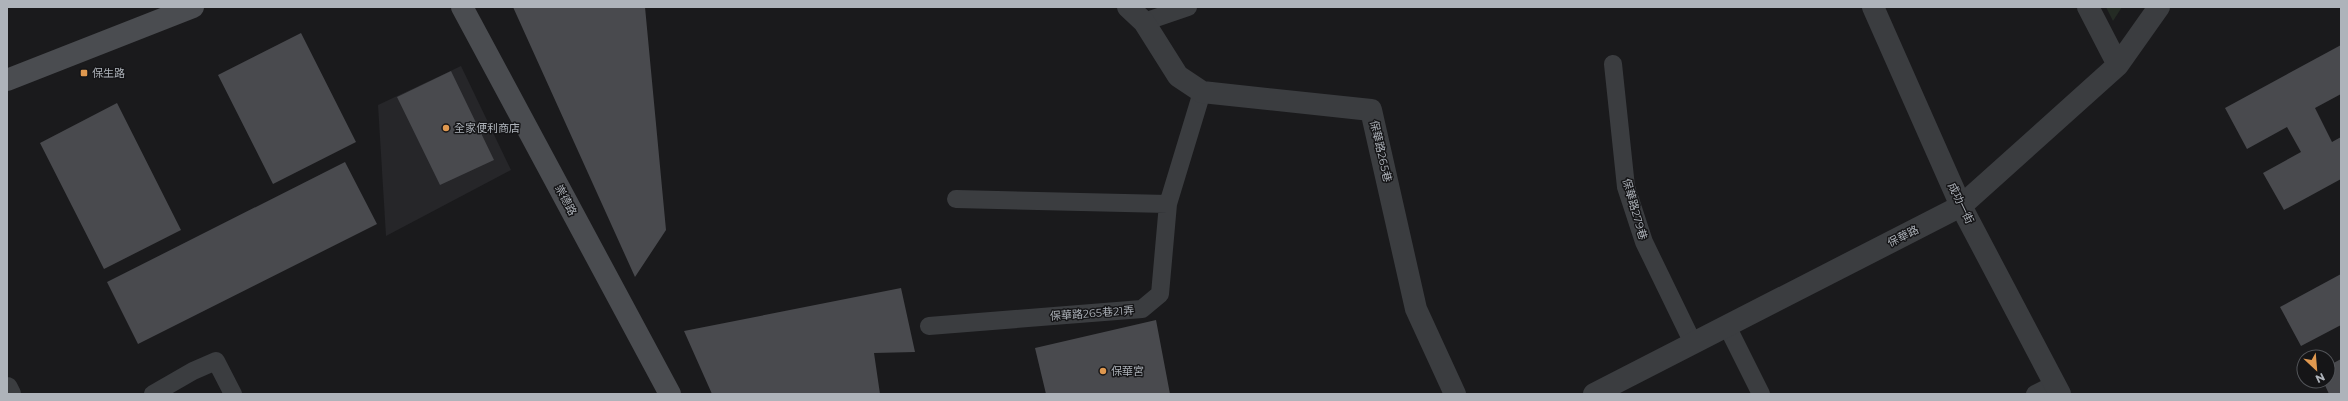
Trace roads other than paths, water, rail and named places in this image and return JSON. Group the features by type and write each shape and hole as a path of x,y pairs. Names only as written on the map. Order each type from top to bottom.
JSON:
{"street":[{"path":"7,80 193,7"},
{"name":"崇德路","path":"462,7 670,394"},
{"name":"保華路265巷","path":"1128,7 1144,22 1178,76 1202,92 1371,110 1416,309 1455,394"},
{"name":"成功一街","path":"1873,7 1961,206 2058,389"},
{"path":"2088,7 2118,65"},
{"name":"保華路","path":"1606,391 1693,343 1961,206 2118,65 2159,7"},
{"path":"7,388 10,394"}],"lane":[{"path":"1144,22 1188,7"},
{"name":"保華路279巷","path":"1613,64 1626,187 1644,242 1693,343"},
{"name":"保華路265巷21弄","path":"929,326 1142,309 1160,294 1168,204 1202,92"},
{"path":"956,199 1168,204"},
{"path":"1727,326 1761,394"},
{"path":"153,394 193,370 216,361 233,394"},
{"path":"2035,394 2058,389"}],"place":[{"name":"保生路","path":"84,73"},
{"name":"全家便利商店","path":"446,128"},
{"name":"保華宮","path":"1103,371"}]}
